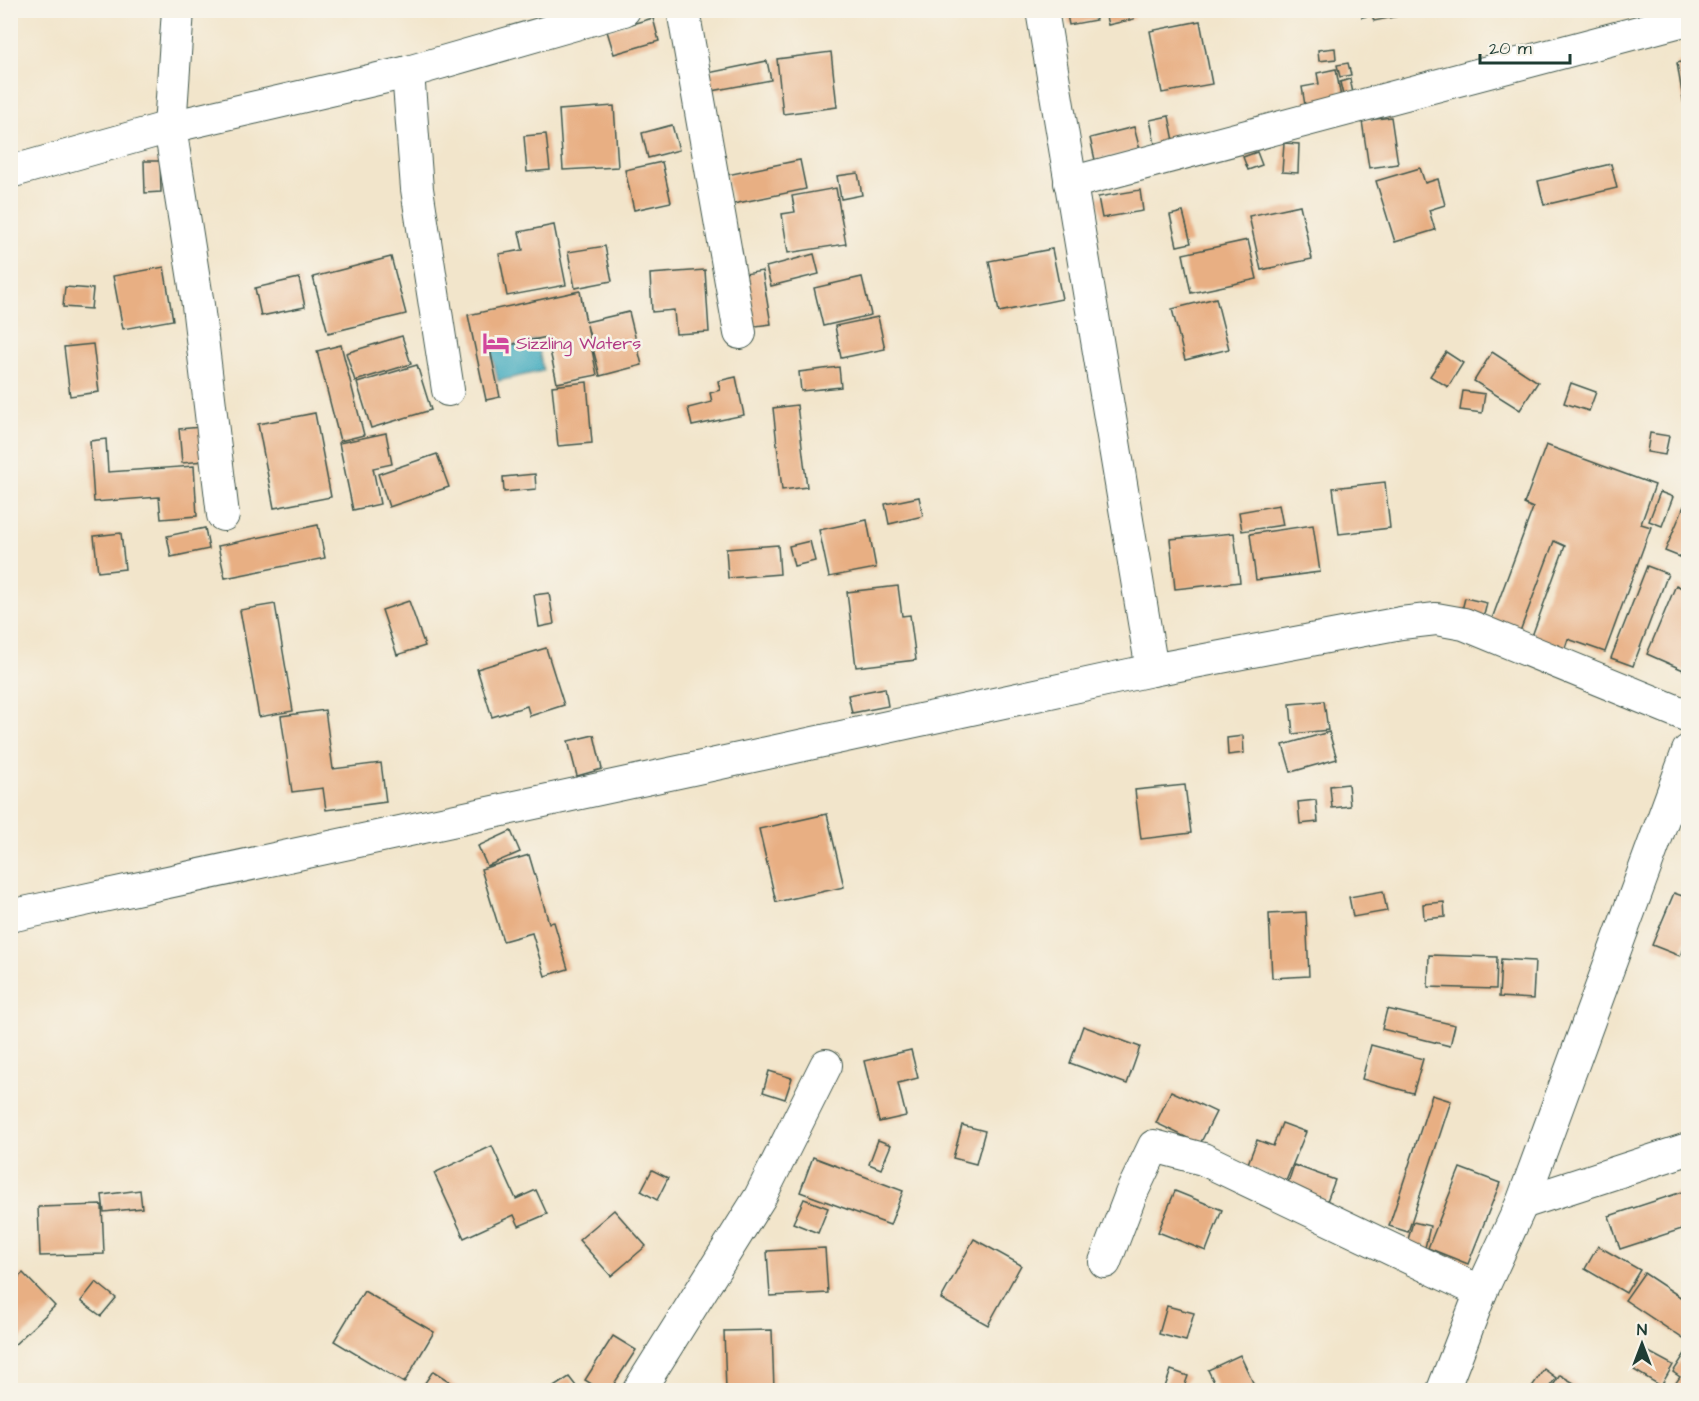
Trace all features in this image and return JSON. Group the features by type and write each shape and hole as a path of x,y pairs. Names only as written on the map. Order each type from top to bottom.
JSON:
{"street":[{"path":"178,10 170,127 198,305 223,515"},
{"path":"10,172 170,127 408,72 624,10"},
{"path":"683,10 740,333"},
{"path":"1042,10 1152,670"},
{"path":"1070,183 1689,19"},
{"path":"408,72 417,189 448,390"},
{"path":"10,916 1152,670 1401,623 1436,619 1464,624 1689,716"},
{"path":"1443,1390 1481,1292 1522,1203 1689,751"},
{"path":"639,1390 760,1197 826,1065"},
{"path":"1105,1262 1131,1194 1154,1146 1203,1159 1481,1292"},
{"path":"1522,1203 1689,1149"}],"water":[{"path":"537,340 543,371 498,381 491,350"}],"building":[{"path":"1066,10 1094,10 1096,20 1069,25"},
{"path":"1098,10 1132,10 1134,19 1108,25 1105,12 1099,13"},
{"path":"1361,10 1413,10 1414,13 1374,21 1372,15 1362,17"},
{"path":"653,18 659,41 614,54 607,31"},
{"path":"1200,21 1212,84 1162,93 1150,31"},
{"path":"1335,48 1336,59 1319,61 1318,50"},
{"path":"831,52 837,107 783,114 777,59"},
{"path":"1688,60 1688,123 1687,123 1677,63"},
{"path":"767,61 771,80 712,91 708,73"},
{"path":"1348,63 1351,75 1340,77 1337,65"},
{"path":"1336,69 1341,98 1305,105 1302,87 1319,84 1317,73"},
{"path":"1350,79 1353,93 1343,95 1340,82"},
{"path":"614,106 618,167 563,170 559,110"},
{"path":"1169,116 1175,146 1156,149 1150,120"},
{"path":"1391,117 1398,164 1369,168 1362,121"},
{"path":"672,125 679,150 648,158 642,133"},
{"path":"1134,127 1140,150 1095,160 1090,138"},
{"path":"546,134 550,170 527,172 524,136"},
{"path":"1284,143 1299,144 1298,173 1282,172"},
{"path":"1257,152 1262,165 1248,170 1243,157"},
{"path":"800,160 806,189 733,204 727,175"},
{"path":"144,161 160,161 161,192 145,193"},
{"path":"662,162 671,202 634,210 625,170"},
{"path":"1611,164 1617,188 1544,205 1538,181"},
{"path":"1420,168 1425,183 1438,179 1445,205 1429,210 1435,230 1395,242 1376,181"},
{"path":"858,173 862,195 841,199 837,176"},
{"path":"836,188 846,244 788,253 782,214 795,212 792,196"},
{"path":"1140,190 1143,211 1102,218 1098,197"},
{"path":"1300,205 1312,259 1261,270 1249,216"},
{"path":"1183,212 1191,243 1177,246 1170,215"},
{"path":"554,225 566,285 507,296 499,254 523,250 519,232"},
{"path":"1248,240 1257,279 1191,293 1183,254"},
{"path":"605,246 612,281 575,288 568,252"},
{"path":"1052,249 1062,299 999,312 989,261"},
{"path":"814,254 819,274 771,286 766,267"},
{"path":"391,257 406,314 328,333 313,277"},
{"path":"164,267 173,320 123,329 113,276"},
{"path":"705,270 709,332 676,334 674,310 652,312 650,274"},
{"path":"762,271 771,324 748,327 739,275"},
{"path":"862,277 871,315 823,326 814,288"},
{"path":"299,278 305,307 261,316 255,288"},
{"path":"65,287 93,289 91,309 63,307"},
{"name":"Sizzling Waters","path":"580,291 586,322 629,312 642,365 600,376 587,325 597,375 557,383 547,337 490,349 500,397 486,400 468,315"},
{"path":"1216,298 1229,349 1185,360 1172,309"},
{"path":"878,317 885,349 841,358 835,326"},
{"path":"402,336 411,364 355,381 346,353"},
{"path":"93,344 99,392 70,396 64,347"},
{"path":"341,345 364,435 340,441 317,351"},
{"path":"1446,352 1463,363 1448,387 1430,376"},
{"path":"1492,352 1538,382 1520,410 1474,381"},
{"path":"417,365 431,410 371,428 357,383"},
{"path":"839,367 841,387 801,391 799,372"},
{"path":"736,377 744,415 692,426 688,408 712,402 710,393 720,390 718,381"},
{"path":"587,382 592,443 558,446 552,386"},
{"path":"1571,383 1596,392 1589,411 1564,403"},
{"path":"1463,391 1485,394 1482,413 1460,410"},
{"path":"797,405 807,487 782,490 773,408"},
{"path":"315,413 331,497 274,508 258,424"},
{"path":"201,427 204,461 182,463 179,429"},
{"path":"386,433 392,464 373,468 380,504 353,510 339,443"},
{"path":"1650,433 1669,436 1665,455 1647,452"},
{"path":"106,439 108,472 194,466 197,516 161,519 159,497 94,502 90,441"},
{"path":"1546,445 1655,485 1641,524 1651,527 1605,652 1568,639 1565,648 1532,636 1565,546 1554,541 1519,634 1490,624 1533,508 1524,504"},
{"path":"437,454 449,487 389,507 378,474"},
{"path":"535,474 536,489 504,492 503,477"},
{"path":"1385,482 1390,528 1339,534 1333,488"},
{"path":"1660,492 1673,497 1662,526 1649,521"},
{"path":"919,497 923,516 889,524 885,504"},
{"path":"1279,505 1283,525 1242,531 1239,512"},
{"path":"1684,506 1688,508 1688,549 1685,559 1665,551"},
{"path":"867,520 876,568 829,577 819,530"},
{"path":"318,525 325,558 225,578 218,546"},
{"path":"1313,525 1320,572 1256,580 1250,534"},
{"path":"205,528 209,549 171,557 167,536"},
{"path":"121,533 125,569 98,572 94,536"},
{"path":"1234,533 1240,582 1175,589 1170,539"},
{"path":"810,541 815,561 794,566 789,546"},
{"path":"778,545 780,574 728,578 726,549"},
{"path":"1647,566 1668,574 1633,666 1611,658"},
{"path":"1676,585 1688,591 1688,672 1647,654"},
{"path":"898,586 902,616 910,615 916,660 856,667 847,592"},
{"path":"549,593 554,624 539,627 534,595"},
{"path":"1465,598 1487,603 1483,619 1461,614"},
{"path":"409,601 425,646 397,655 382,610"},
{"path":"275,604 293,711 259,717 240,610"},
{"path":"546,648 564,705 530,716 527,706 492,717 477,669"},
{"path":"885,688 888,706 852,713 848,695"},
{"path":"1324,701 1328,730 1293,734 1290,704"},
{"path":"325,710 333,769 381,763 386,802 326,810 323,788 292,792 281,716"},
{"path":"1329,732 1337,759 1291,772 1283,745"},
{"path":"594,735 602,769 577,776 568,741"},
{"path":"1243,736 1244,753 1228,755 1227,738"},
{"path":"1348,784 1350,806 1332,808 1330,786"},
{"path":"1185,785 1191,833 1141,839 1135,790"},
{"path":"1316,800 1318,822 1300,824 1298,802"},
{"path":"827,814 844,887 776,902 759,829"},
{"path":"511,831 520,852 487,866 478,846"},
{"path":"529,855 549,923 554,922 568,969 545,976 532,933 503,941 481,869"},
{"path":"1383,891 1387,911 1353,917 1349,897"},
{"path":"1674,893 1688,898 1688,935 1680,956 1652,945"},
{"path":"1444,902 1445,917 1424,919 1423,904"},
{"path":"1306,912 1309,976 1272,978 1269,914"},
{"path":"1429,955 1497,957 1496,989 1428,987"},
{"path":"1501,959 1535,961 1533,999 1499,997"},
{"path":"1387,1009 1455,1025 1450,1046 1382,1029"},
{"path":"1083,1026 1140,1047 1127,1084 1070,1063"},
{"path":"1371,1045 1423,1059 1413,1093 1362,1079"},
{"path":"911,1050 918,1078 898,1083 906,1116 879,1122 864,1061"},
{"path":"769,1071 792,1078 785,1099 763,1092"},
{"path":"1171,1091 1216,1112 1200,1144 1156,1123"},
{"path":"1432,1095 1451,1101 1408,1232 1389,1226"},
{"path":"1282,1123 1306,1132 1286,1181 1247,1166 1257,1140 1273,1146"},
{"path":"962,1125 985,1131 976,1164 953,1158"},
{"path":"878,1140 891,1145 881,1169 869,1164"},
{"path":"492,1146 516,1199 536,1190 547,1214 519,1226 514,1215 464,1238 434,1173"},
{"path":"813,1157 903,1191 890,1225 800,1192"},
{"path":"1294,1165 1335,1180 1327,1201 1287,1186"},
{"path":"1460,1168 1500,1183 1468,1264 1428,1248"},
{"path":"652,1170 668,1178 657,1200 641,1191"},
{"path":"140,1190 142,1208 104,1212 102,1195"},
{"path":"1688,1190 1688,1227 1620,1249 1609,1216"},
{"path":"1175,1191 1222,1210 1206,1251 1158,1232"},
{"path":"804,1199 828,1208 818,1233 793,1223"},
{"path":"102,1205 104,1254 40,1256 38,1207"},
{"path":"614,1210 646,1246 611,1276 579,1240"},
{"path":"1413,1222 1430,1226 1425,1248 1407,1243"},
{"path":"974,1239 1021,1265 988,1325 941,1299"},
{"path":"1598,1246 1640,1270 1626,1293 1585,1269"},
{"path":"825,1248 828,1293 770,1296 767,1251"},
{"path":"23,1273 55,1306 10,1349 10,1285"},
{"path":"1644,1273 1688,1302 1688,1342 1625,1300"},
{"path":"96,1282 116,1298 101,1316 81,1301"},
{"path":"364,1291 434,1332 404,1383 334,1341"},
{"path":"1167,1306 1194,1313 1186,1341 1159,1334"},
{"path":"772,1330 774,1390 726,1390 724,1331"},
{"path":"613,1336 636,1350 610,1390 601,1390 585,1380"},
{"path":"1688,1349 1688,1390 1684,1390 1675,1384 1680,1377 1673,1372"},
{"path":"1645,1350 1673,1365 1661,1386 1634,1370"},
{"path":"1240,1355 1255,1387 1249,1390 1218,1390 1208,1370"},
{"path":"1544,1369 1556,1378 1547,1390 1534,1390 1531,1388"},
{"path":"1171,1370 1188,1376 1183,1390 1164,1390"},
{"path":"433,1371 460,1388 459,1390 420,1390"},
{"path":"1560,1375 1586,1390 1550,1390"},
{"path":"569,1377 579,1390 549,1390"}],"place":[{"name":"Sizzling Waters","path":"496,343"}]}
